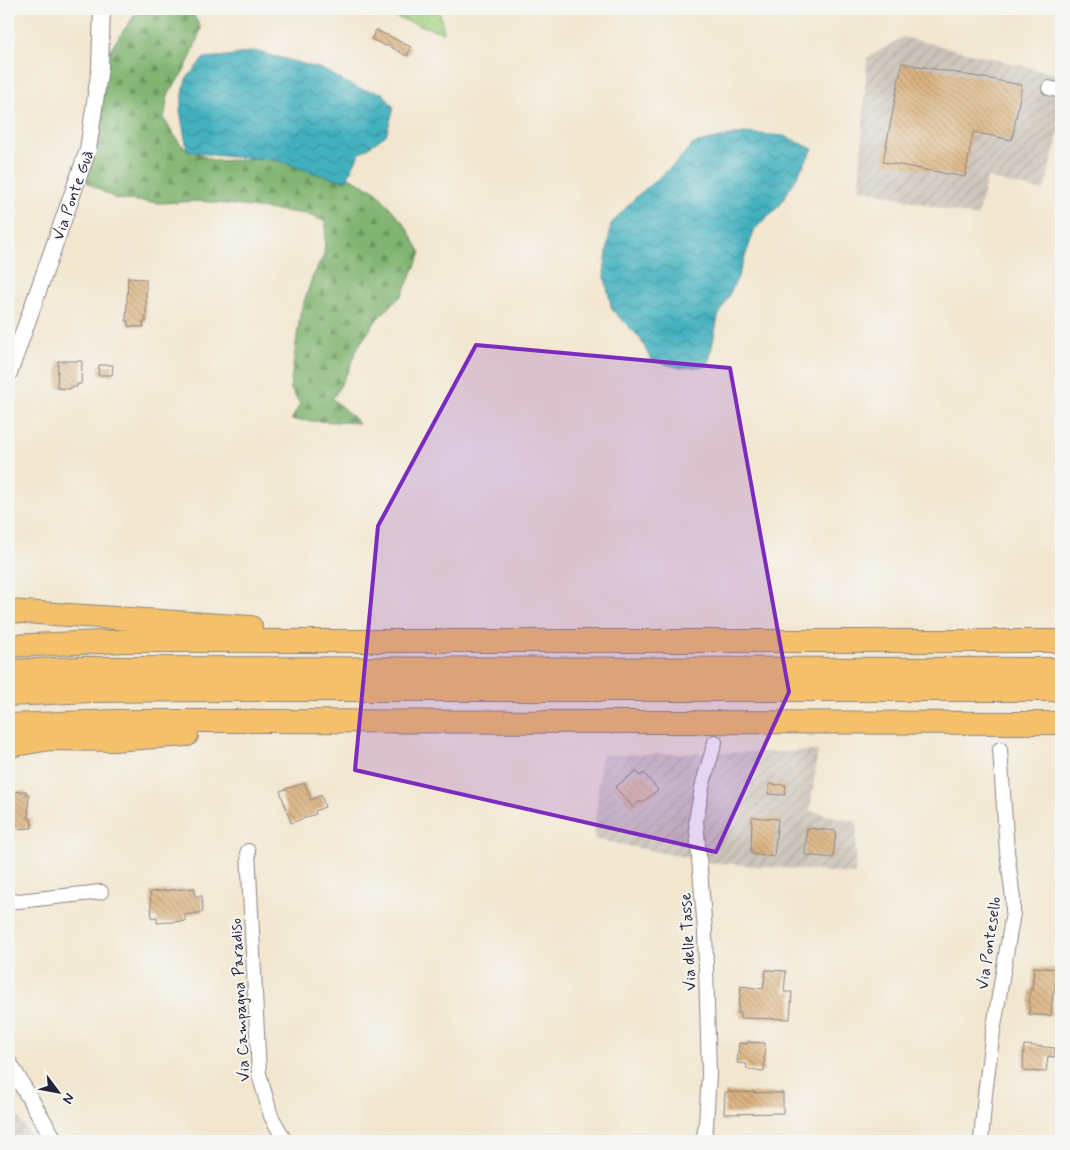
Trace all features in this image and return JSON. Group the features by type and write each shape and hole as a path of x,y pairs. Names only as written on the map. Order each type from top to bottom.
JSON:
{"highway":[{"path":"9,611 338,633 426,641"},
{"path":"9,646 125,641 1061,641"},
{"path":"9,672 82,669 1061,670"},
{"path":"9,694 90,690 1061,689"},
{"path":"9,725 212,720 1061,723"},
{"path":"9,746 50,739 112,740 259,730 341,730 423,722"}],"street":[{"name":"Via Ponte Guà","path":"9,373 88,150 100,67 102,9"},
{"name":"Via delle Tasse","path":"703,1141 706,1125 709,1065 705,931 696,820 703,783 715,742"},
{"name":"Via Pontesello","path":"981,1141 984,1094 1014,899 1006,851 1000,749"},
{"name":"Via Campagna Paradiso","path":"248,851 258,1074 271,1116 285,1141"},
{"path":"9,902 101,892"},
{"path":"9,1063 55,1141"}],"highlighted area":[{"path":"476,345 730,368 789,692 716,852 355,770 378,526"}],"shaded area":[{"path":"903,37 1061,75 1061,124 1044,191 987,178 977,217 859,188 867,58"},
{"path":"818,751 810,811 857,822 855,874 707,862 594,839 601,755"},
{"path":"9,1102 33,1141 9,1141"}],"green space":[{"path":"139,9 190,9 201,28 185,69 168,95 164,119 181,145 214,161 291,158 337,171 376,191 405,225 421,253 402,295 377,319 358,347 349,370 332,398 359,423 291,420 300,404 290,388 300,314 312,278 324,255 326,222 306,214 201,201 160,203 116,199 86,182 95,138 104,58"},
{"path":"371,9 439,9 444,33"}],"water":[{"path":"255,51 322,69 356,88 383,93 394,108 386,135 359,154 346,181 313,173 280,161 212,155 187,150 180,110 186,79 204,58"},
{"path":"744,133 784,136 813,149 780,205 755,229 737,279 718,317 708,366 680,368 651,360 640,338 612,310 604,273 611,224 636,197 675,164 693,144"}],"building":[{"path":"376,30 411,47 407,56 371,39"},
{"path":"902,63 1022,85 1012,140 973,132 965,177 883,162"},
{"path":"128,278 146,279 146,322 143,322 144,327 128,326 128,321 126,321"},
{"path":"58,361 82,361 81,384 77,384 77,387 70,387 70,389 57,388"},
{"path":"99,365 113,365 112,375 98,375"},
{"path":"636,771 640,776 644,773 658,790 642,803 640,801 633,808 615,787"},
{"path":"305,783 311,800 321,795 325,807 315,811 316,814 291,823 280,791"},
{"path":"769,784 786,785 785,795 768,794"},
{"path":"26,791 26,794 29,794 28,818 31,818 32,828 12,829 11,812 9,812 9,792"},
{"path":"752,817 778,819 774,857 751,854"},
{"path":"807,828 836,831 833,858 805,855"},
{"path":"194,888 195,896 202,896 203,912 185,915 185,921 157,923 157,917 152,918 150,892"},
{"path":"1034,967 1056,969 1055,993 1053,993 1051,1016 1029,1014 1030,989 1032,990"},
{"path":"766,970 786,971 784,992 792,992 790,1019 740,1018 741,1013 738,1013 741,986 763,989"},
{"path":"747,1042 765,1043 764,1071 747,1069 747,1064 737,1063 739,1043 747,1044"},
{"path":"1024,1045 1055,1048 1055,1057 1048,1056 1046,1072 1023,1071"},
{"path":"725,1092 783,1093 783,1113 724,1114"}]}
